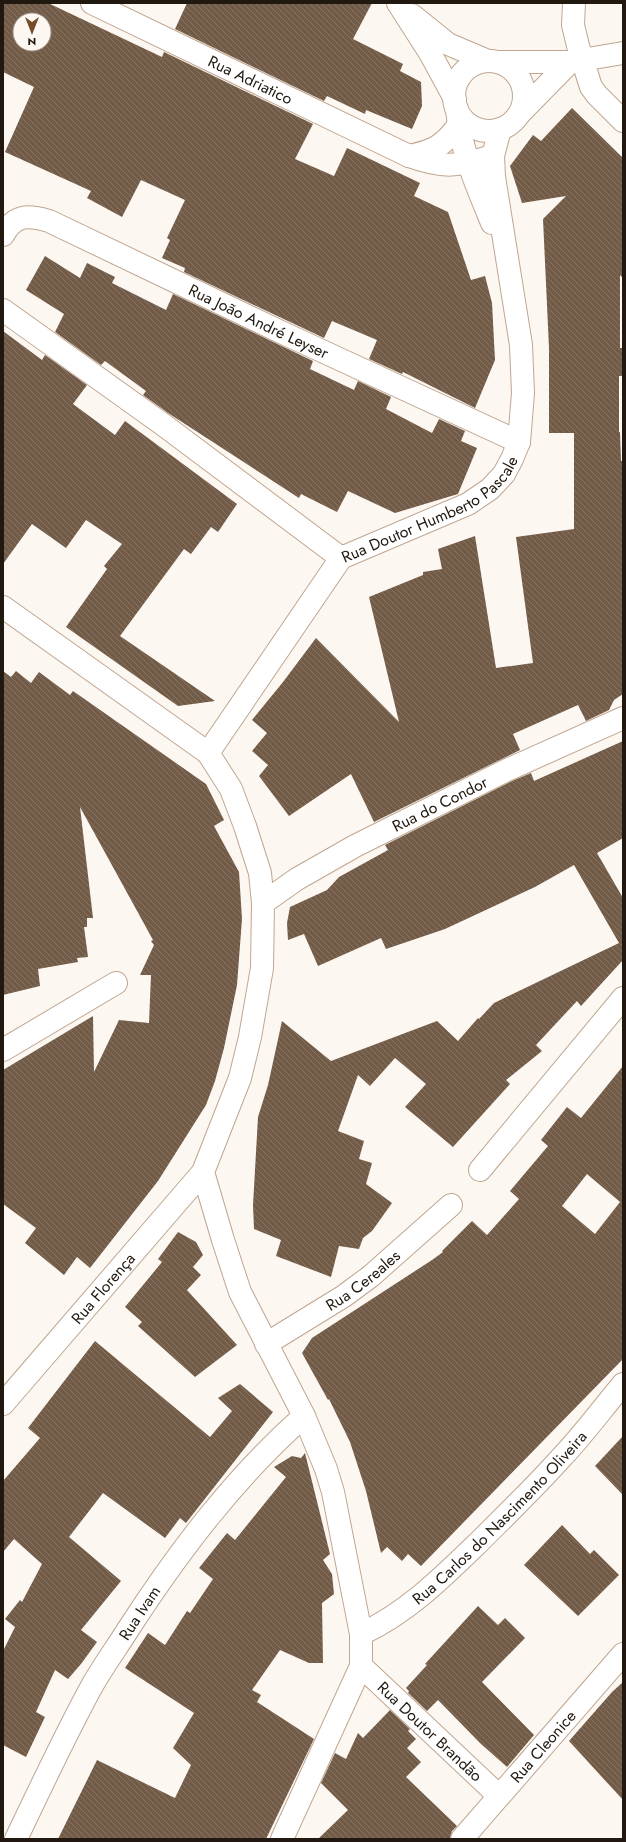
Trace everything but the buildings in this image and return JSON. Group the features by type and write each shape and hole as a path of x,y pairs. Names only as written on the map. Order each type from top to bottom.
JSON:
{"street":[{"name":"Rua Adriatico","path":"92,3 409,156 430,164 449,165 468,163 493,156"},
{"path":"574,3 573,25 576,62 597,95 623,121"},
{"name":"Rua Doutor Humberto Pascale","path":"399,4 448,44 493,62"},
{"name":"Rua Doutor Humberto Pascale","path":"399,4 430,53 457,111 468,163 510,271"},
{"path":"409,156 437,148 447,140 457,111 456,88 463,73 477,63 576,62 623,53"},
{"path":"493,62 508,66 522,83 524,103 520,113"},
{"path":"457,111 470,125 480,129 500,129 515,120 520,113 576,62"},
{"name":"Rua Doutor Humberto Pascale","path":"208,753 341,558 468,504 490,489 504,474 520,442 523,393 521,345 494,178 493,156 500,129"},
{"name":"Rua João André Leyser","path":"3,235 9,224 19,219 29,217 49,221 282,333 520,442"},
{"path":"3,310 166,426 341,558"},
{"path":"3,607 208,753"},
{"name":"Rua do Condor","path":"263,903 296,879 355,846 507,770 623,718"},
{"name":"Rua Florença","path":"3,1404 203,1172 240,1078 250,1037 262,968 263,903 260,873 245,826 231,789 208,753"},
{"path":"3,1050 116,983"},
{"path":"480,1170 623,998"},
{"path":"203,1172 240,1292 304,1416 326,1469 333,1492 361,1634 361,1666 282,1839"},
{"name":"Rua Cereales","path":"266,1344 344,1296 371,1276 451,1205"},
{"name":"Rua Carlos do Nascimento Oliveira","path":"361,1634 396,1614 423,1594 455,1565 562,1458 623,1384"},
{"name":"Rua Ivam","path":"16,1839 94,1683 147,1600 200,1528 242,1476 272,1444 304,1416"},
{"name":"Rua Cleonice","path":"462,1839 623,1654"},
{"name":"Rua Doutor Brandão","path":"361,1666 499,1796"}]}
